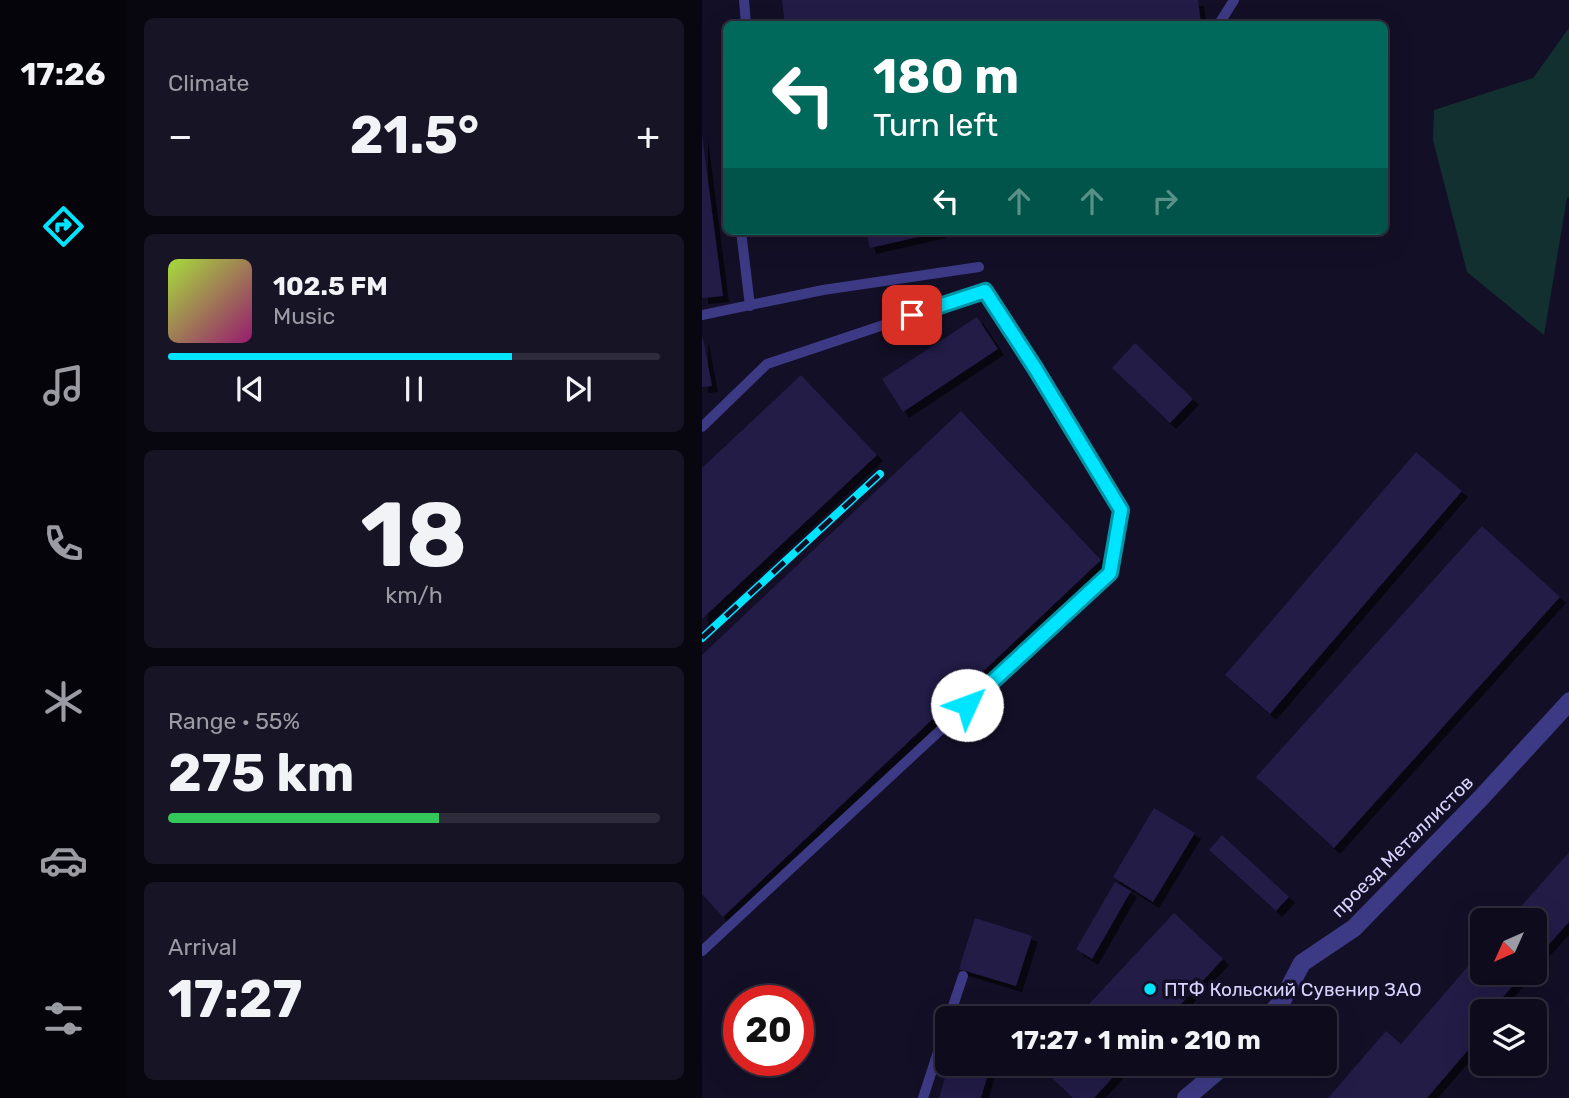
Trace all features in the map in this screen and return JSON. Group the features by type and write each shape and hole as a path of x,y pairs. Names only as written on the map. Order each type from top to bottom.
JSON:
{"street":[{"name":"проезд Металлистов","path":"1278,1006 1302,963 1354,928 1480,799 1569,701"},
{"path":"1186,1098 1212,1076"}],"lane":[{"path":"744,0 746,21"},
{"path":"1221,21 1234,0"},
{"path":"741,235 750,306"},
{"path":"702,315 823,290 978,267"},
{"path":"702,426 767,364 985,291 1121,510 1110,573 702,951"},
{"path":"953,1006 963,976"},
{"path":"923,1098 935,1061"}],"green space":[{"path":"1569,28 1569,197 1544,335 1467,272 1433,140 1434,110 1533,78"}],"building":[{"path":"782,0 1198,0 1201,21 785,21"},
{"path":"702,134 723,296 702,298"},
{"path":"867,235 927,235 870,248"},
{"path":"977,317 998,349 903,412 882,379"},
{"path":"702,339 712,386 702,387"},
{"path":"1135,343 1193,399 1170,423 1112,368"},
{"path":"801,375 877,455 702,619 702,468"},
{"path":"961,411 1101,560 723,917 702,894 702,655"},
{"path":"1416,452 1462,491 1270,714 1225,675"},
{"path":"1482,526 1560,597 1334,848 1256,777"},
{"path":"1154,808 1195,833 1153,902 1113,877"},
{"path":"1222,835 1289,897 1276,911 1209,850"},
{"path":"1570,851 1570,921 1547,947 1547,908 1520,908"},
{"path":"1115,882 1131,891 1092,959 1076,949"},
{"name":"ПТФ Кольский Сувенир ЗАО","path":"1174,913 1223,959 1179,1006 1087,1006"},
{"path":"975,918 1032,936 1016,986 959,969"},
{"path":"1470,964 1470,985 1514,985 1501,999 1470,999 1470,1048 1427,1098 1328,1098 1386,1031 1401,1044"},
{"path":"945,1076 987,1076 981,1098 939,1098"},
{"path":"1050,1076 1114,1076 1094,1098 1073,1098"}],"railway":[{"path":"702,638 880,474"}],"place":[{"name":"ПТФ Кольский Сувенир ЗАО","path":"1150,989"}],"route":[{"path":"912,315 985,291 1121,510 1110,573 967,705"}]}
